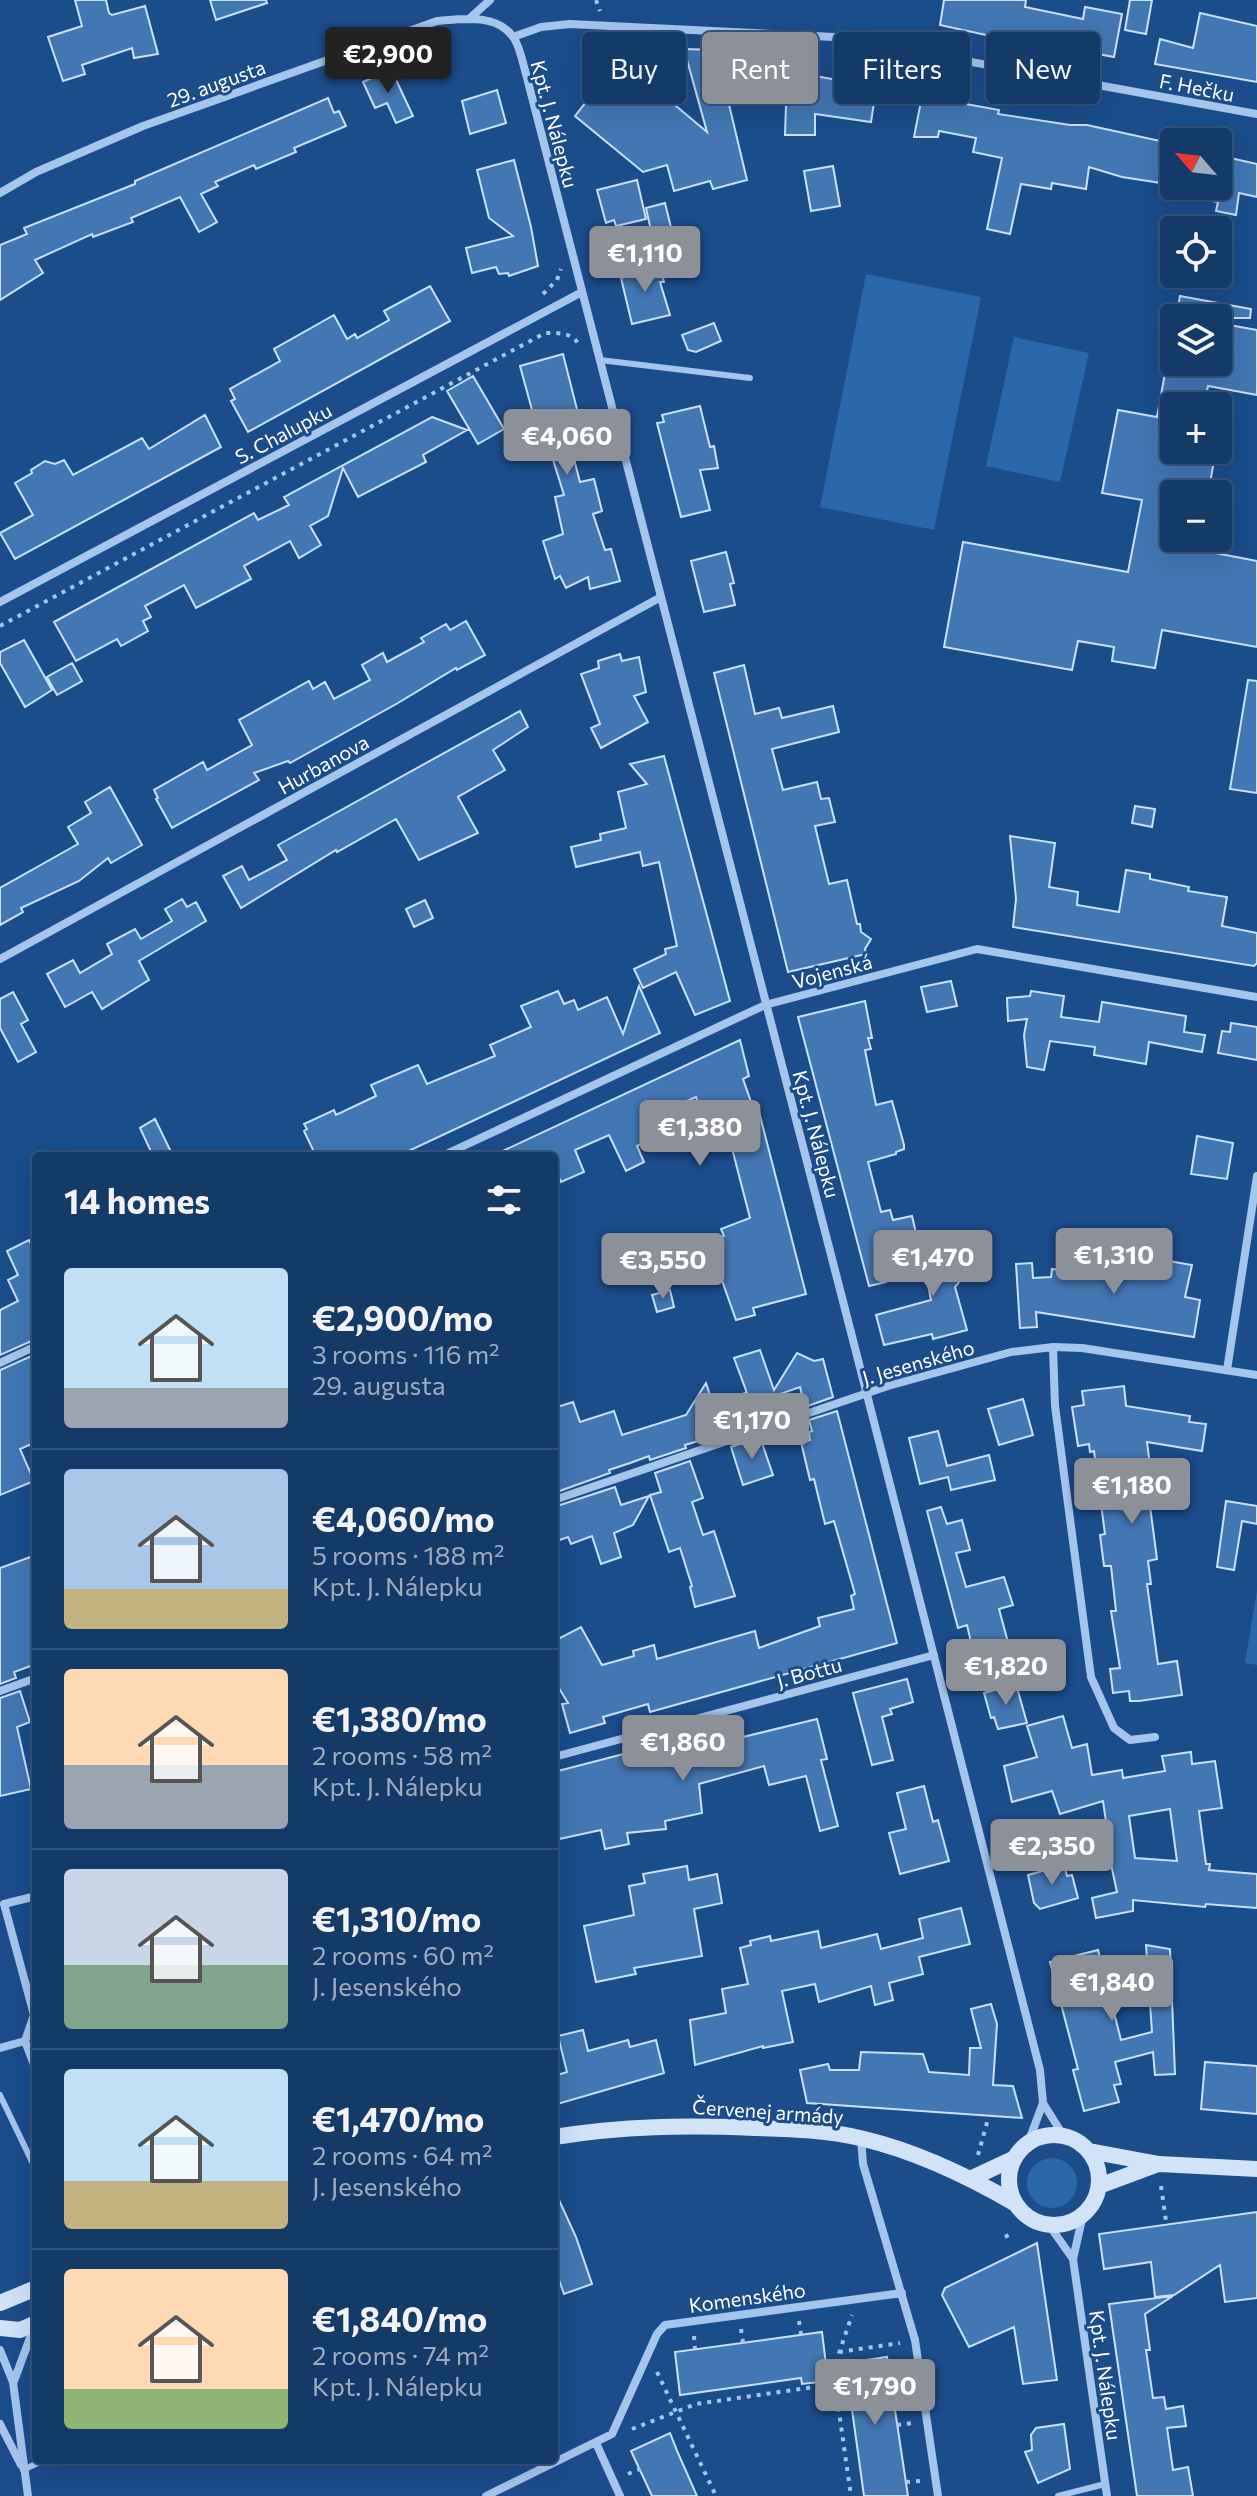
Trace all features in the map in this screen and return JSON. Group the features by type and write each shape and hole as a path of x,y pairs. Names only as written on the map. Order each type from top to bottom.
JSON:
{"street":[{"path":"469,19 490,0"},
{"name":"Kpt. J. Nálepku","path":"469,19 496,22 513,37 526,74 1040,2070 1043,2103 1028,2143"},
{"name":"29. augusta","path":"0,193 36,172 143,126 437,21 469,19"},
{"name":"F. Hečku","path":"513,37 541,27 570,24 834,37 1257,114"},
{"name":"S. Chalupku","path":"0,602 582,292"},
{"name":"Hurbanova","path":"0,959 661,597"},
{"name":"Vojenská","path":"451,1152 765,1005 977,949 1257,997"},
{"path":"1227,1370 1257,1176"},
{"path":"1053,1347 1055,1406 1091,1677 1114,1728 1130,1740 1155,1737"},
{"name":"J. Jesenského","path":"558,1499 865,1394 1011,1352 1053,1347 1082,1348 1257,1375"},
{"path":"0,1363 32,1348"},
{"name":"J. Bottu","path":"558,1756 934,1655"},
{"path":"0,1691 32,1679"},
{"path":"32,1897 4,1904 32,2008"},
{"path":"32,2021 25,2041 32,2059"},
{"path":"0,2048 25,2041"},
{"name":"Kpt. J. Nálepku","path":"1043,2103 1063,2135"},
{"name":"Červenej armády","path":"558,2136 609,2129 676,2125 791,2129 861,2138 897,2148 972,2178 1016,2204"},
{"path":"972,2178 1015,2158 1028,2143 1048,2135 1063,2135 1089,2151 1098,2167 1099,2186 1094,2202 1083,2215 1067,2223 1049,2225 1027,2216 1016,2204 1009,2181 1015,2158"},
{"path":"861,2138 863,2164 915,2340 938,2496"},
{"path":"1089,2151 1159,2164 1257,2169"},
{"path":"1099,2186 1159,2164"},
{"name":"Kpt. J. Nálepku","path":"1083,2215 1073,2259 1107,2496"},
{"name":"Kpt. J. Nálepku","path":"1049,2225 1073,2259"},
{"path":"0,2303 32,2290"},
{"name":"Komenského","path":"558,2461 612,2434 657,2334 665,2325 902,2293"},
{"path":"0,2328 20,2330 32,2326"},
{"path":"13,2382 32,2334"},
{"path":"0,2350 13,2382 28,2496"},
{"path":"0,2424 23,2470"},
{"path":"596,2443 620,2496"},
{"name":"Komenského","path":"486,2496 552,2464"}],"lane":[{"path":"600,360 750,378"},
{"path":"0,2095 32,2162"},
{"path":"23,2470 36,2464"},
{"path":"1058,2496 1105,2484"}],"path":[{"path":"596,0 600,11"},
{"path":"0,626 545,333 562,333 574,338 583,350"},
{"path":"978,2157 988,2119"},
{"path":"1161,2186 1166,2221"},
{"path":"1005,2237 1012,2233"},
{"path":"851,2496 853,2487 836,2362 852,2314"},
{"path":"799,2321 801,2334"},
{"path":"741,2329 743,2343"},
{"path":"694,2336 695,2349"},
{"path":"839,2352 900,2343"},
{"path":"656,2371 716,2496"},
{"path":"890,2377 905,2375"},
{"path":"632,2429 702,2401 838,2383"},
{"path":"897,2425 912,2423"},
{"path":"685,2451 694,2447"},
{"path":"628,2474 640,2469"},
{"path":"906,2482 920,2481"}],"shaded area":[{"path":"866,274 981,297 934,530 820,507"},
{"path":"1014,337 1089,353 1060,482 986,466"},
{"path":"1257,1590 1257,1665 1245,1663"},
{"path":"1042,2159 1062,2159 1076,2173 1076,2193 1062,2207 1042,2207 1028,2193 1028,2173"}],"building":[{"path":"75,0 106,0 112,15 145,6 158,54 134,58 132,48 82,65 85,74 63,81 48,37 82,26"},
{"path":"210,0 266,0 267,3 216,20"},
{"path":"944,0 1026,0 1025,7 1083,19 1085,7 1122,14 1114,57 1100,54 1100,32 986,32 986,35 940,25"},
{"path":"1130,0 1152,0 1146,34 1125,30"},
{"path":"1200,13 1257,26 1257,82 1155,64 1160,39 1193,48"},
{"path":"686,49 702,50 702,104 729,104 747,180 713,189 710,181 674,191 667,165 643,172 575,116 584,104 674,104 707,132 686,56"},
{"path":"391,69 413,116 396,123 387,103 375,108 363,82"},
{"path":"818,77 834,79 834,104 874,104 871,122 815,114 815,135 785,135 786,105 747,104 818,104"},
{"path":"497,90 506,123 470,134 462,101"},
{"path":"328,98 334,113 339,111 346,126 294,148 296,152 215,182 218,186 201,194 217,222 199,232 180,197 131,218 133,222 93,237 92,234 35,260 43,273 0,300 0,245 27,234 24,228 135,184 135,181"},
{"path":"920,104 966,104 999,110 998,114 1087,125 1160,141 1160,183 1122,177 1089,167 1086,189 1052,183 1051,189 1021,184 1010,234 987,229 1002,158 973,152 976,138 939,131 938,137 914,137"},
{"path":"1232,158 1257,164 1257,197 1239,193 1236,215 1216,211 1218,202 1205,200 1232,200"},
{"path":"514,160 538,266 509,276 508,273 499,274 496,267 472,273 466,248 513,236 489,218 477,170"},
{"path":"833,166 840,206 811,211 804,171"},
{"path":"637,180 646,219 616,226 614,220 606,223 597,190"},
{"path":"665,203 675,244 655,249 646,208"},
{"path":"659,263 664,282 660,282 670,315 632,324 621,278 632,275 630,271"},
{"path":"430,286 450,321 248,432 231,401 235,399 230,389 280,361 274,349 334,315 347,339 355,334 357,338 389,320 384,311"},
{"path":"1180,296 1224,304 1179,304"},
{"path":"1232,306 1251,309 1250,318 1232,318"},
{"path":"714,323 721,341 696,352 688,350 682,335"},
{"path":"1232,326 1257,330 1257,395 1208,386 1207,392 1162,392 1164,376 1232,376"},
{"path":"563,354 585,441 570,444 580,482 594,479 602,511 593,514 605,550 611,549 620,581 590,589 588,577 566,588 560,576 555,579 543,541 563,534 555,497 564,495 549,447 545,448 539,431 527,434 522,416 532,410 520,366"},
{"path":"473,376 504,429 478,444 447,391"},
{"path":"1160,400 1160,464 1213,464 1211,480 1160,480 1160,552 1210,552 1257,561 1257,647 1162,630 1155,668 1112,661 1114,647 1078,641 1072,670 944,647 963,542 1128,572 1142,500 1102,493 1118,410 1157,417"},
{"path":"700,406 718,468 700,470 710,510 681,517 657,423 664,422 662,415"},
{"path":"205,415 221,447 15,559 0,533 33,515 15,483 32,473 31,470 45,461 55,464 64,460 73,475 142,438 149,449"},
{"path":"432,417 467,430 423,455 426,462 358,497 343,468 328,516 310,526 321,545 299,558 290,541 244,566 251,579 196,608 184,585 145,606 151,617 143,621 148,631 121,646 117,639 76,661 54,622 254,513 258,520 289,505 284,497"},
{"path":"726,552 734,583 730,584 735,605 704,612 691,561"},
{"path":"466,621 485,655 456,668 290,763 288,761 254,773 259,780 172,828 154,790 203,762 207,770 252,745 239,720 309,681 313,689 325,682 334,699 370,680 362,665 383,653 387,662 424,642 421,638 446,624 450,630"},
{"path":"24,640 52,690 25,707 0,663 0,652"},
{"path":"620,654 622,661 639,657 646,692 634,696 648,722 601,748 591,728 600,724 581,674 599,668 598,661"},
{"path":"72,663 82,681 57,695 47,677"},
{"path":"744,665 755,714 779,708 782,718 833,706 839,732 772,749 783,790 817,782 821,799 829,798 835,822 815,826 829,884 847,880 857,924 860,924 861,932 871,939 865,949 866,954 788,972 714,673"},
{"path":"1248,680 1257,681 1257,793 1230,789"},
{"path":"520,711 528,727 493,750 505,770 458,797 478,833 419,860 396,819 336,850 241,908 223,876 242,866 249,880 287,860 278,845"},
{"path":"664,756 730,1001 695,1015 676,972 643,988 634,969 666,954 665,949 677,946 659,862 643,866 640,852 576,867 571,847 601,840 600,834 626,828 618,792 647,784 630,764"},
{"path":"110,787 142,845 111,863 108,858 79,881 21,908 23,912 0,925 0,888 78,844 68,827 91,813 85,802"},
{"path":"1135,806 1155,809 1152,827 1132,823"},
{"path":"1010,836 1055,843 1049,887 1078,892 1077,905 1119,912 1126,870 1150,874 1150,879 1189,887 1188,891 1227,897 1222,926 1257,933 1257,963 1254,966 1013,927 1016,899"},
{"path":"182,899 187,907 196,902 206,921 139,961 149,980 102,1009 92,992 65,1007 47,974 73,960 80,973 112,954 107,944 135,929 141,939 172,921 165,909"},
{"path":"425,900 433,918 414,927 406,909"},
{"path":"951,981 957,1006 927,1012 921,987"},
{"path":"639,986 660,1033 407,1152 314,1152 304,1131 307,1129 304,1124 334,1110 336,1115 376,1096 371,1085 418,1065 427,1084 495,1056 490,1045 531,1027 521,1006 558,991 564,1004 574,1000 578,1010 607,997 623,1034"},
{"path":"1031,991 1064,996 1061,1017 1099,1022 1102,1002 1186,1016 1184,1032 1205,1035 1202,1052 1149,1042 1146,1064 1094,1055 1095,1047 1050,1041 1044,1070 1027,1067 1024,1035 1027,1019 1008,1021 1007,998 1030,996"},
{"path":"13,992 28,1020 21,1024 36,1052 18,1062 0,1028 0,999"},
{"path":"865,1001 872,1038 868,1038 871,1049 865,1050 876,1105 892,1101 904,1145 904,1149 896,1154 868,1162 881,1212 890,1210 893,1220 912,1216 916,1233 884,1240 887,1252 879,1254 886,1282 869,1286 798,1017"},
{"path":"1231,1023 1257,1027 1257,1060 1218,1053 1222,1031 1230,1032"},
{"path":"740,1040 749,1076 743,1079 755,1113 759,1112 806,1294 753,1308 755,1315 736,1320 708,1241 724,1236 721,1229 750,1218 728,1133 709,1139 696,1097 647,1119 656,1137 637,1146 644,1162 626,1171 609,1135 575,1150 584,1172 561,1182 558,1152 501,1152"},
{"path":"155,1119 171,1152 151,1152 140,1128"},
{"path":"1197,1136 1233,1143 1227,1179 1191,1174"},
{"path":"29,1240 32,1246 32,1341 0,1355 0,1310 18,1301 8,1280 18,1275 7,1251"},
{"path":"938,1241 941,1252 980,1244 984,1262 963,1266 965,1275 955,1287 967,1330 933,1339 932,1334 884,1345 876,1315 931,1300 920,1245"},
{"path":"1117,1252 1192,1265 1185,1297 1200,1300 1194,1337 1036,1312 1037,1327 1020,1328 1016,1264 1032,1263 1033,1278 1051,1277 1052,1269 1113,1278"},
{"path":"670,1290 674,1307 657,1312 652,1295"},
{"path":"760,1350 774,1390 797,1353 814,1361 823,1359 833,1397 805,1407 800,1387 751,1404 734,1358"},
{"path":"32,1356 32,1444 20,1449 32,1482 0,1495 0,1370"},
{"path":"706,1383 713,1404 745,1393 755,1424 685,1445 686,1448 650,1460 649,1456 558,1492 558,1407 573,1402 580,1422 614,1411 622,1435 686,1415"},
{"path":"1124,1386 1126,1406 1190,1416 1189,1422 1206,1424 1202,1451 1147,1442 1155,1506 1150,1506 1157,1559 1148,1561 1151,1584 1147,1584 1158,1664 1177,1661 1182,1695 1139,1701 1130,1701 1129,1691 1113,1693 1110,1669 1120,1668 1111,1611 1116,1611 1111,1566 1104,1566 1100,1535 1105,1534 1094,1451 1090,1452 1089,1444 1078,1446 1072,1407 1084,1405 1082,1391"},
{"path":"1023,1399 1033,1435 999,1445 988,1409"},
{"path":"837,1411 897,1643 650,1712 648,1704 603,1717 605,1723 570,1733 562,1704 568,1703 558,1687 558,1639 581,1627 602,1665 634,1656 633,1651 654,1645 657,1659 755,1631 759,1648 820,1626 818,1618 854,1609 851,1596 855,1594 834,1521 825,1524 814,1479 810,1480 801,1442 810,1440 809,1432 812,1431 809,1420"},
{"path":"938,1431 947,1466 989,1455 995,1480 951,1490 948,1477 920,1484 909,1438"},
{"path":"760,1437 773,1475 743,1485 731,1447"},
{"path":"690,1461 703,1498 692,1502 703,1535 714,1531 735,1596 695,1607 680,1548 669,1552 650,1495 661,1492 655,1473"},
{"path":"615,1487 621,1505 649,1496 633,1525 614,1533 621,1557 601,1564 592,1536 571,1544 568,1537 558,1541 558,1506"},
{"path":"1226,1501 1257,1506 1257,1524 1242,1521 1234,1570 1217,1567"},
{"path":"941,1507 947,1524 962,1520 970,1550 956,1553 966,1587 1004,1577 1013,1605 999,1609 1015,1668 1011,1669 1014,1679 977,1668 967,1625 958,1628 927,1511"},
{"path":"32,1556 32,1665 14,1672 16,1678 0,1684 0,1568"},
{"path":"907,1679 913,1702 890,1709 892,1714 882,1717 893,1760 872,1765 853,1693"},
{"path":"1016,1684 1027,1723 998,1729 994,1717 991,1718 984,1693"},
{"path":"20,1691 30,1722 17,1727 31,1789 0,1796 0,1698"},
{"path":"1063,1716 1072,1748 1087,1744 1092,1775 1122,1770 1123,1778 1165,1771 1162,1756 1191,1752 1192,1764 1215,1761 1222,1808 1199,1811 1206,1864 1210,1864 1209,1870 1257,1874 1257,1908 1133,1900 1133,1911 1096,1918 1092,1898 1117,1892 1103,1801 1060,1814 1052,1791 1012,1802 1004,1766 1037,1757 1027,1726","holes":["1170,1809 1177,1861 1135,1858 1129,1816"]},
{"path":"817,1719 827,1759 821,1760 838,1826 820,1831 806,1776 769,1785 764,1766 699,1784 702,1813 665,1821 666,1829 627,1833 629,1844 605,1849 601,1830 559,1839 558,1771 635,1751 636,1759 665,1756"},
{"path":"924,1786 933,1822 938,1820 949,1861 900,1874 889,1833 906,1829 897,1793"},
{"path":"1064,1865 1067,1876 1072,1875 1078,1898 1040,1909 1034,1903 1028,1875"},
{"path":"687,1866 689,1880 717,1874 722,1903 694,1909 702,1956 634,1968 636,1974 596,1982 584,1926 634,1915 629,1886 645,1883 643,1874"},
{"path":"961,1908 970,1944 919,1957 923,1974 889,1983 893,2000 875,2005 871,1986 819,2002 815,1984 782,1991 793,2042 763,2046 695,2065 690,2020 726,2013 722,1989 748,1984 740,1948 751,1945 750,1941 770,1936 771,1941 818,1931 821,1948 877,1934 881,1949 923,1938 919,1919"},
{"path":"1146,1945 1170,1949 1175,2074 1155,2075 1153,2052 1115,2062 1121,2084 1114,2085 1119,2102 1084,2111 1073,2070 1078,2069 1050,1962 1098,1950 1121,2040 1152,2032"},
{"path":"991,2004 997,2024 993,2085 1013,2086 1022,2118 807,2103 800,2070 828,2064 830,2070 859,2070 861,2052 923,2054 929,2072 969,2075 970,2048 981,2048 971,2009"},
{"path":"583,2030 588,2051 628,2040 630,2047 656,2040 664,2073 558,2104 558,2075 567,2072 558,2036"},
{"path":"1205,2062 1257,2066 1257,2114 1201,2109"},
{"path":"558,2198 592,2284 564,2294 558,2277"},
{"path":"1257,2212 1257,2298 1225,2302 1220,2265 1174,2295 1155,2297 1151,2262 1104,2269 1099,2234"},
{"path":"1037,2243 1057,2380 1023,2384 1014,2327 969,2347 942,2295 945,2288"},
{"path":"1173,2296 1145,2314 1150,2350 1146,2350 1153,2398 1164,2397 1166,2409 1183,2406 1186,2426 1167,2428 1173,2470 1188,2467 1193,2496 1137,2496 1109,2304"},
{"path":"822,2332 828,2381 802,2384 801,2378 680,2395 675,2352"},
{"path":"887,2357 908,2496 864,2496 849,2388 842,2390 839,2364"},
{"path":"1064,2424 1070,2469 1038,2483 1025,2452 1032,2450 1031,2435 1036,2428"},
{"path":"670,2433 697,2496 652,2496 631,2451"}]}
